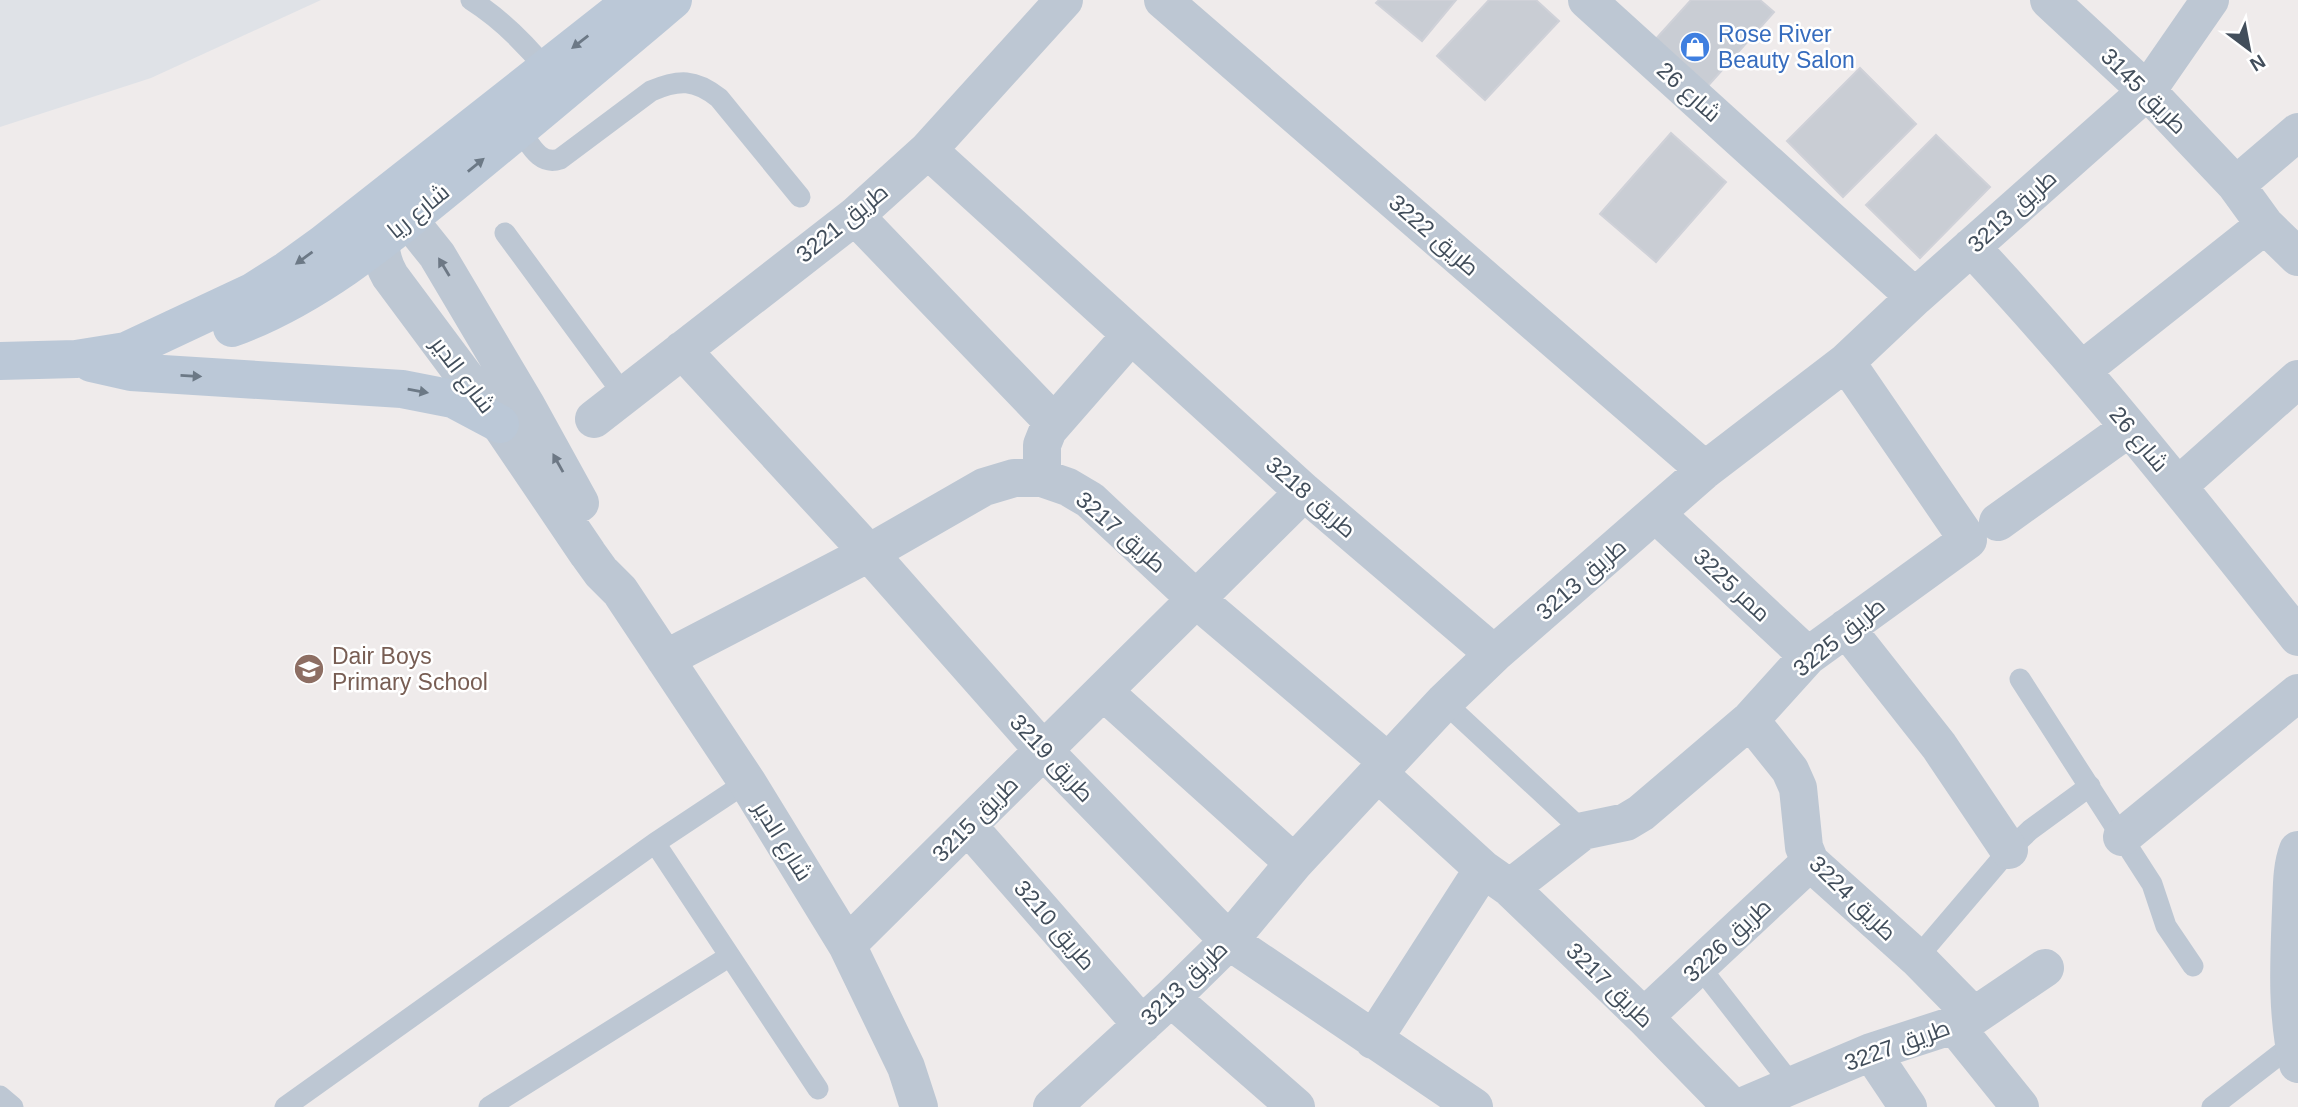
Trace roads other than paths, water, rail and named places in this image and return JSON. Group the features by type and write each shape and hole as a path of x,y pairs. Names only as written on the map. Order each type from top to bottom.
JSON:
{"main road":[{"name":"شارع ريا","path":"380,227 411,175 633,0"},
{"name":"شارع ريا","path":"0,361 76,359 126,351 137,354 160,353 236,326 322,283 380,227 519,130 673,0"},
{"path":"76,359 131,372 414,390 453,399 499,424"}],"street":[{"name":"طريق 3221","path":"594,419 855,216 928,150 1064,0"},
{"name":"طريق 3222","path":"1163,0 1705,470"},
{"name":"شارع 26","path":"1587,0 1915,297"},
{"name":"طريق 3145","path":"2049,0 2147,92 2236,185 2265,225 2298,257"},
{"name":"طريق 3213","path":"1059,1105 1229,941 1294,863 1444,702 1494,654 1705,470 1846,362 1915,297 2147,92 2210,0"},
{"path":"2236,185 2298,132"},
{"name":"طريق 3218","path":"928,150 1304,492 1494,654"},
{"path":"855,216 1054,423"},
{"path":"2082,370 2265,225"},
{"name":"شارع الدير","path":"620,590 601,572 499,424 390,276 381,254 380,227 417,230 437,255 526,405 599,538 620,590 747,782 847,945 906,1067 919,1107"},
{"name":"شارع 26","path":"1971,247 2082,370 2298,637"},
{"path":"1042,478 1042,445 1048,430 1132,335"},
{"name":"طريق 3219","path":"682,350 869,553 1044,751 1229,941 1474,1107"},
{"name":"طريق 3225","path":"1496,878 1583,831 1626,822 1641,813 1750,720 1808,656 1968,540 1846,362"},
{"path":"2178,486 2298,379"},
{"path":"1998,522 2129,428"},
{"name":"طريق 3217","path":"664,659 869,553 984,487 1014,478 1042,478 1068,486 1090,500 1384,768 1644,1017 1732,1107"},
{"name":"طريق 3215","path":"847,945 1304,492"},
{"name":"ممر 3225","path":"1656,514 1808,656"},
{"path":"1846,628 1939,746 2009,850"},
{"path":"1104,692 1294,863"},
{"path":"2122,837 2298,693"},
{"name":"طريق 3224","path":"1750,720 1790,771 1798,788 1804,847 1810,862 1917,958 1964,1020 2021,1107"},
{"name":"طريق 3210","path":"968,825 1142,1025"},
{"path":"2296,1054 2288,989 2293,874 2298,850"},
{"name":"طريق 3226","path":"1644,1017 1810,862"},
{"path":"1373,1040 1496,878"},
{"name":"طريق 3227","path":"1741,1107 1871,1052 1964,1020 2045,968"},
{"path":"1171,998 1296,1107"},
{"path":"1871,1052 1908,1107"}],"lane":[{"path":"471,0 502,21 526,43 546,69"},
{"path":"519,130 540,158 553,161 560,159 651,91 668,83 686,82 705,86 719,98 800,197"},
{"path":"505,233 624,395"},
{"path":"2020,679 2152,884 2166,926 2193,966"},
{"path":"1444,702 1583,831"},
{"path":"285,1107 655,843 747,782"},
{"name":"طريق 3224","path":"1917,958 2009,850 2030,830 2090,786"},
{"path":"655,843 818,1089"},
{"path":"489,1107 730,956"},
{"path":"1699,965 1792,1085"},
{"path":"2212,1107 2296,1054"},
{"path":"0,1096 13,1107"}],"place":[{"name":"Rose River Beauty Salon","path":"1695,47"},
{"name":"Dair Boys Primary School","path":"309,669"}]}
